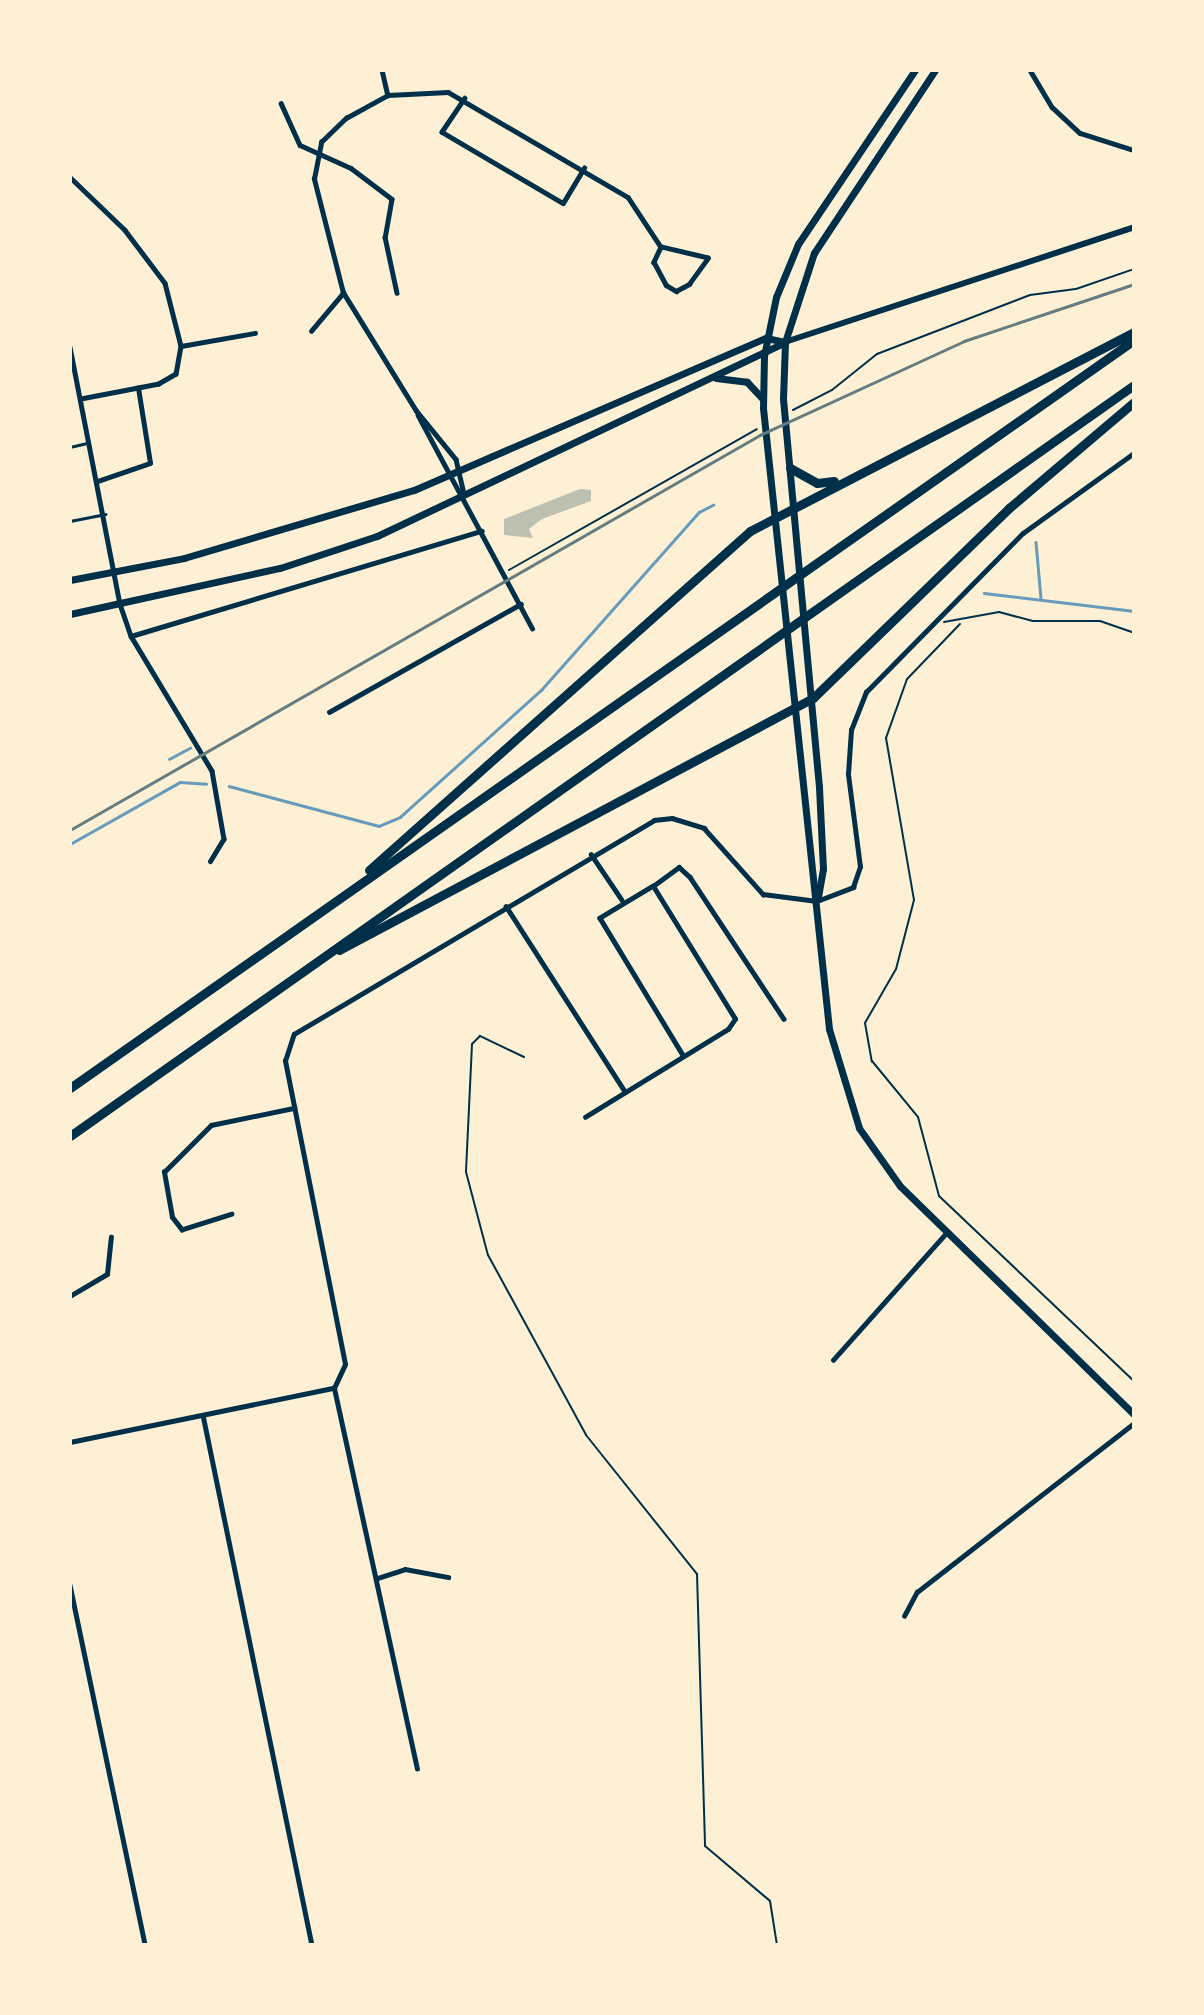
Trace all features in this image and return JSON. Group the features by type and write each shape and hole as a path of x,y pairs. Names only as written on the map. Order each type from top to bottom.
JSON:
{"highway":[{"path":"362,879 388,848 751,531 843,480 1134,332"},
{"path":"70,1087 362,879 1134,340"},
{"path":"70,1136 1134,385"},
{"path":"321,957 387,929 813,698 1009,508 1134,402"},
{"path":"790,468 817,483 843,480"}],"main road":[{"path":"915,70 798,244 766,338 764,356 763,404 829,1029 846,1097 873,1153 946,1233 1134,1415"},
{"path":"817,901 823,869 813,698 783,399 785,342 814,253 935,70"},
{"path":"70,580 271,536 449,477 766,338 785,342"},
{"path":"70,614 280,568 464,497 764,356 785,342"},
{"path":"711,379 747,382 763,404"}],"street":[{"path":"383,70 388,95"},
{"path":"1030,70 1052,107 1080,133 1134,150"},
{"path":"532,628 505,572 464,497 449,477 416,411 343,293 314,179 317,154 346,118 388,95 412,90 465,98 584,168 640,208 661,247"},
{"path":"465,98 442,131 563,203 584,168"},
{"path":"281,103 300,145 385,188 392,199 385,237 397,293"},
{"path":"70,177 125,230 165,283 181,346 176,374 138,388 82,399"},
{"path":"785,342 1134,227"},
{"path":"661,247 673,249 708,258 676,291 654,262 661,247"},
{"path":"311,331 343,293"},
{"path":"181,346 255,333"},
{"path":"70,347 117,571 120,604 131,636 209,762 224,839 211,861"},
{"path":"98,481 150,463 138,388"},
{"path":"416,411 462,472 464,497"},
{"path":"417,1769 378,1577 334,1388 345,1364 285,1061 294,1034 592,854 654,820 688,821 704,828 763,894 817,901 853,887 860,867 848,774 851,730 866,692 933,621 1023,533 1134,453"},
{"path":"131,636 482,531"},
{"path":"329,712 521,604"},
{"path":"592,854 622,900"},
{"path":"683,1055 600,918 622,900 653,886 679,866 690,877 784,1019"},
{"path":"585,1117 683,1055 735,1018 653,886"},
{"path":"506,906 624,1090"},
{"path":"232,1214 182,1230 166,1196 164,1172 170,1161 193,1149 211,1125 295,1108"},
{"path":"833,1360 946,1233"},
{"path":"70,1296 107,1274 111,1237"},
{"path":"70,1442 334,1388"},
{"path":"203,1415 312,1945"},
{"path":"904,1616 917,1592 1134,1423"},
{"path":"378,1577 404,1569 448,1577"},
{"path":"70,1584 145,1945"}],"lane":[{"path":"70,447 90,442"},
{"path":"70,521 105,514"}],"path":[{"path":"784,415 832,390 877,354 1030,295 1076,289 1134,270"},
{"path":"505,572 760,428"},
{"path":"933,621 960,624 999,612 1033,621 1100,621 1134,633"},
{"path":"960,624 907,679 886,738 915,900 896,968 865,1023 872,1061 918,1116 939,1196 1134,1381"},
{"path":"524,1057 480,1036 472,1044 466,1172 488,1255 586,1435 697,1574 705,1846 770,1901 777,1945"}],"building":[{"path":"580,489 591,490 591,501 542,519 529,529 533,538 504,535 504,519"}],"waterway":[{"path":"229,786 379,826 400,817 541,690 699,512 713,505"},
{"path":"1036,542 1041,598"},
{"path":"984,593 1134,611"},
{"path":"169,759 190,748"},
{"path":"70,844 180,782 206,784"}],"railway":[{"path":"70,830 760,435 964,341 1134,284"}]}
